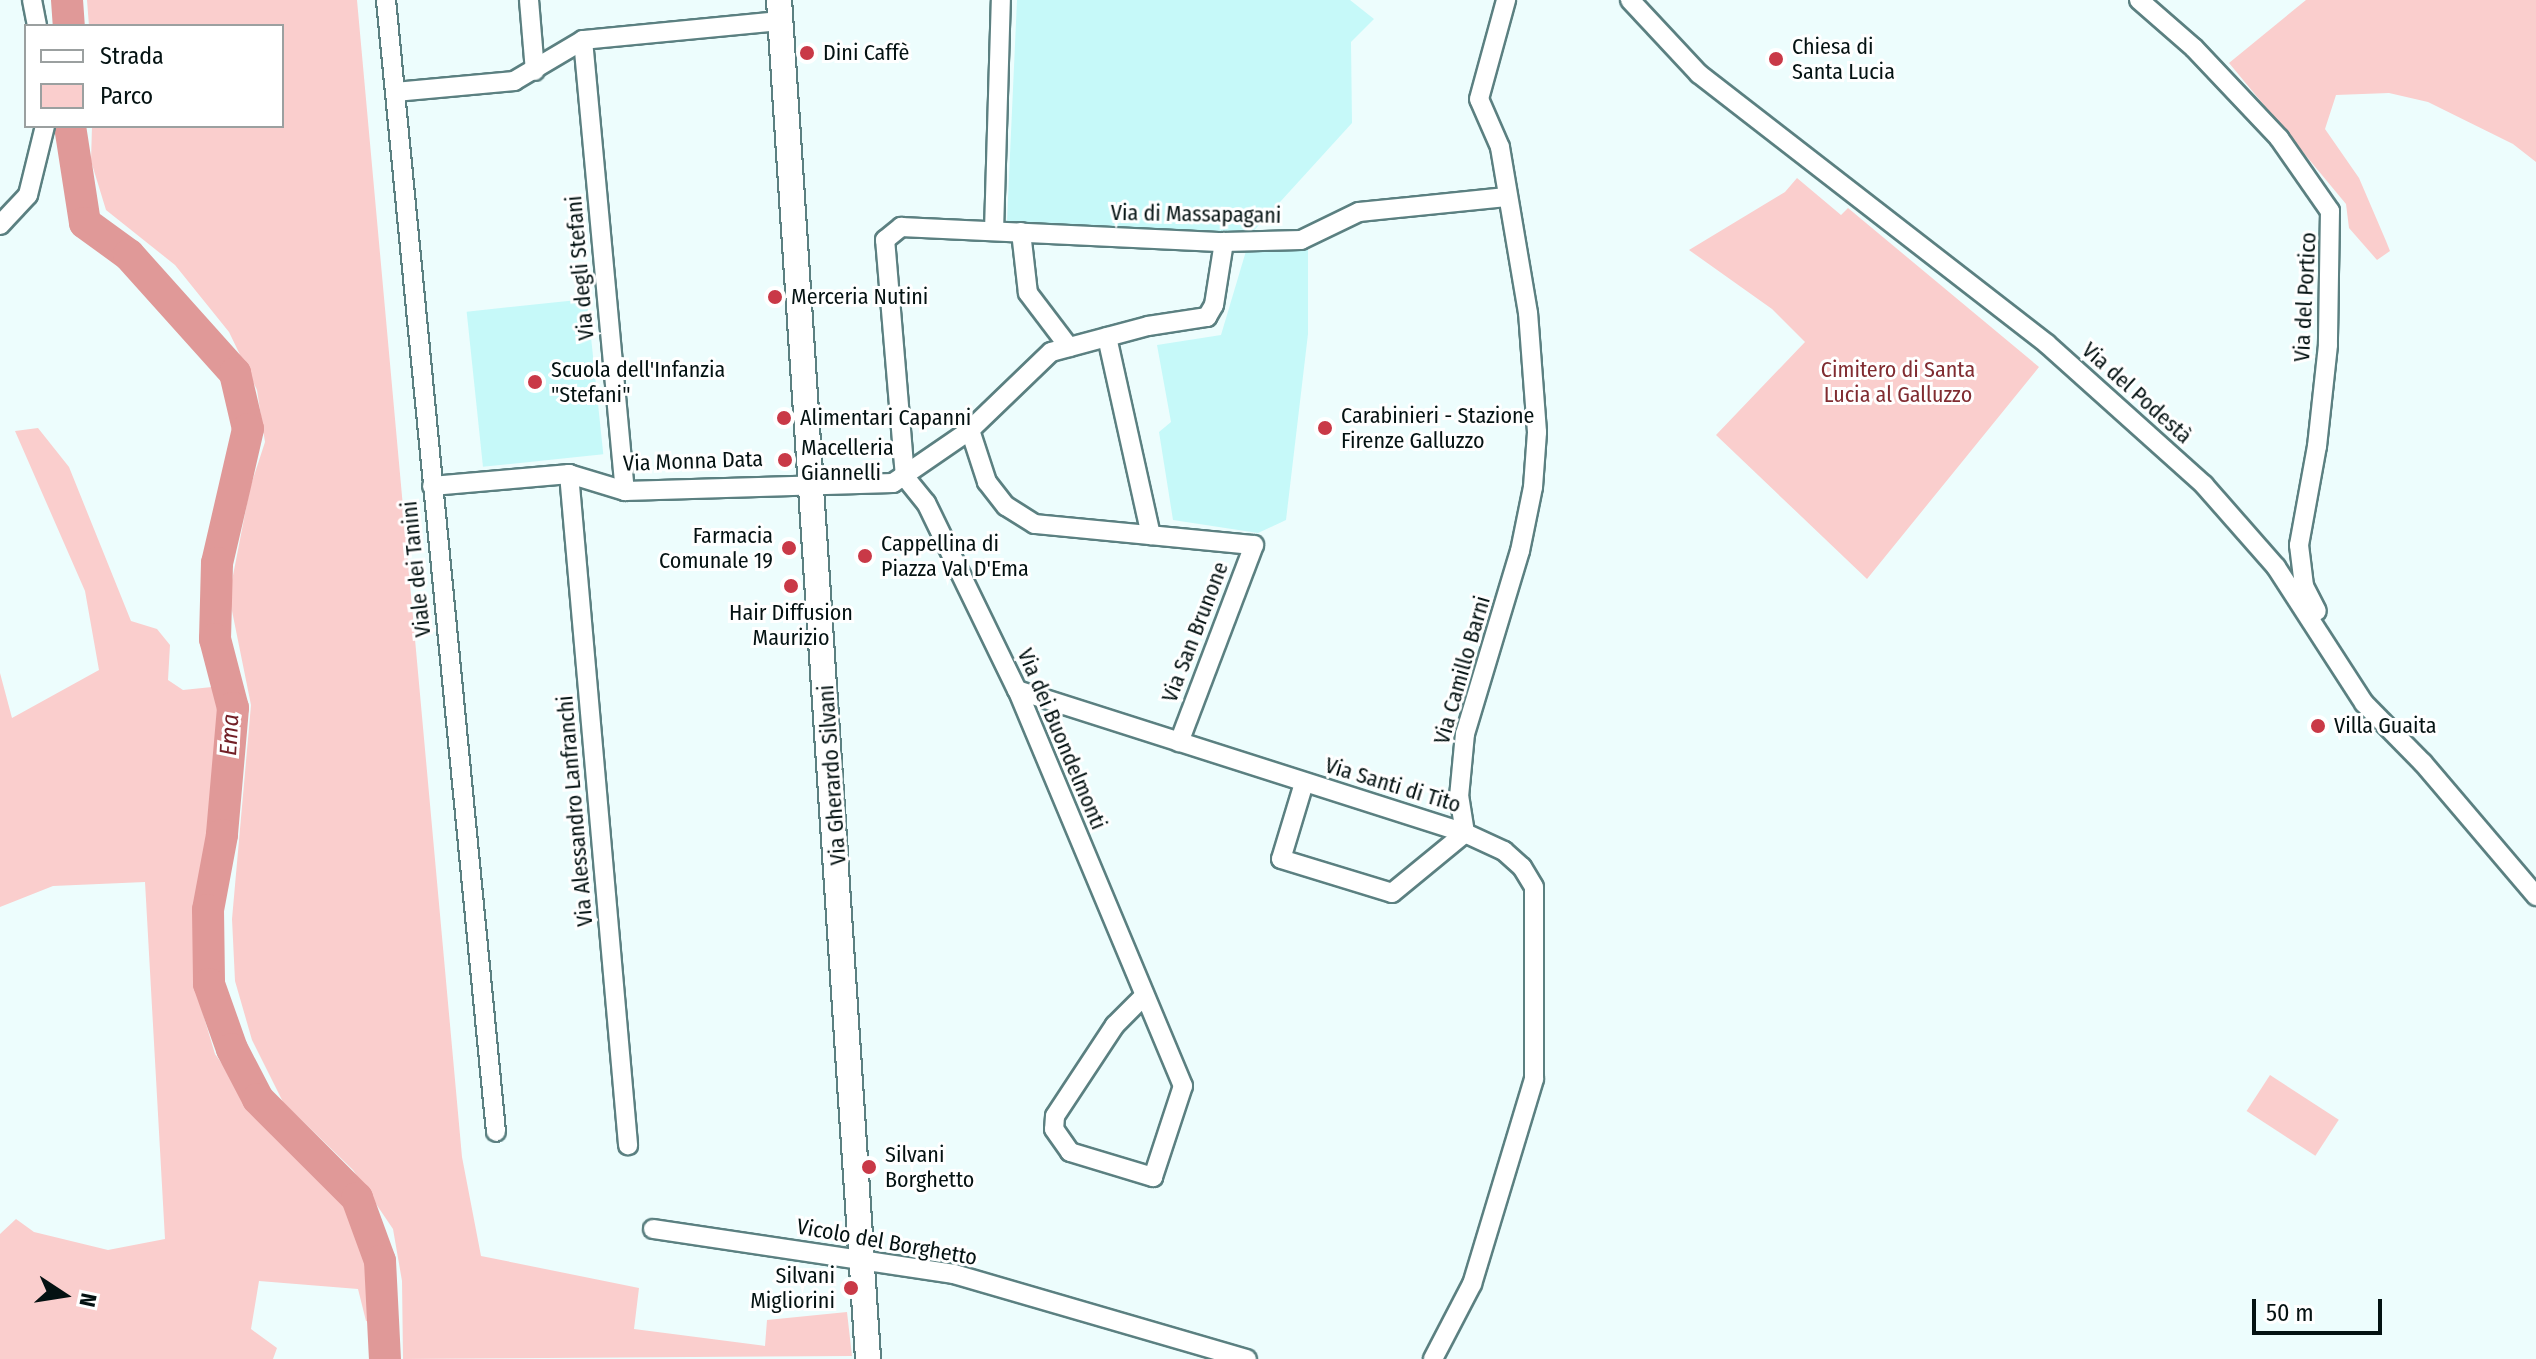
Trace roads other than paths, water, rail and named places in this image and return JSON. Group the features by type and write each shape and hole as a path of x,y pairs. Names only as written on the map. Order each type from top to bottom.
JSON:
{"main road":[{"name":"Via Gherardo Silvani","path":"780,11 868,1359"}],"street":[{"path":"32,0 37,24"},
{"name":"Viale dei Tanini","path":"386,0 496,1132"},
{"path":"529,0 535,71"},
{"path":"994,231 1001,0"},
{"name":"Via Camillo Barni","path":"1465,833 1459,797 1465,734 1520,551 1533,487 1537,432 1528,313 1500,147 1479,99 1506,0"},
{"name":"Via del Podestà","path":"1630,0 1699,74 2047,344 2204,485 2276,567 2364,703 2423,763 2536,896"},
{"name":"Via del Portico","path":"2139,0 2194,48 2279,138 2330,211 2328,345 2317,446 2299,545 2304,586 2330,634 2337,663"},
{"path":"395,92 514,81 583,40 780,11"},
{"name":"Via degli Stefani","path":"583,40 625,491"},
{"path":"0,225 28,195 45,128"},
{"name":"Via di Massapagani","path":"905,477 885,240 901,227 1224,242 1301,240 1359,212 1506,197"},
{"path":"1021,232 1028,293 1069,347"},
{"path":"905,477 970,430 1051,352 1207,317 1214,305 1224,242"},
{"path":"1107,337 1151,535"},
{"name":"Via San Brunone","path":"970,430 984,477 1006,506 1035,524 1254,545 1179,742"},
{"name":"Via Monna Data","path":"432,486 569,474 625,491 813,483 880,484 905,477"},
{"name":"Via Alessandro Lanfranchi","path":"569,474 628,1145"},
{"name":"Via dei Buondelmonti","path":"905,477 926,503 1017,690 1143,997 1183,1086 1153,1177 1070,1152 1054,1129 1055,1116 1115,1025 1143,997"},
{"name":"Via Santi di Tito","path":"1017,690 1465,833"},
{"name":"Via Santi di Tito","path":"1304,783 1281,859 1392,893 1465,833"},
{"path":"1433,1359 1472,1284 1530,1098 1535,1061 1534,887 1504,851 1465,833"},
{"name":"Vicolo del Borghetto","path":"653,1229 954,1274 1247,1359"}],"waterway":[{"name":"Ema","path":"67,0 69,24"},
{"name":"Ema","path":"70,128 85,223 129,255 235,373 248,429 217,563 215,639 233,708 222,835 208,910 209,984 232,1049 258,1099 357,1198 380,1261 385,1359"}],"place":[{"name":"Dini Caffè","path":"807,53"},
{"name":"Chiesa di Santa Lucia","path":"1776,59"},
{"name":"Merceria Nutini","path":"775,297"},
{"name":"Scuola dell'Infanzia \"Stefani\"","path":"535,382"},
{"name":"Alimentari Capanni","path":"784,418"},
{"name":"Carabinieri - Stazione Firenze Galluzzo","path":"1325,428"},
{"name":"Macelleria Giannelli","path":"785,460"},
{"name":"Farmacia Comunale 19","path":"789,548"},
{"name":"Cappellina di Piazza Val D'Ema","path":"865,556"},
{"name":"Hair Diffusion Maurizio","path":"791,586"},
{"name":"Villa Guaita","path":"2318,726"},
{"name":"Silvani Borghetto","path":"869,1167"},
{"name":"Silvani Migliorini","path":"851,1288"}],"park label":[{"name":"Cimitero di Santa Lucia al Galluzzo","path":"1898,382"}]}
